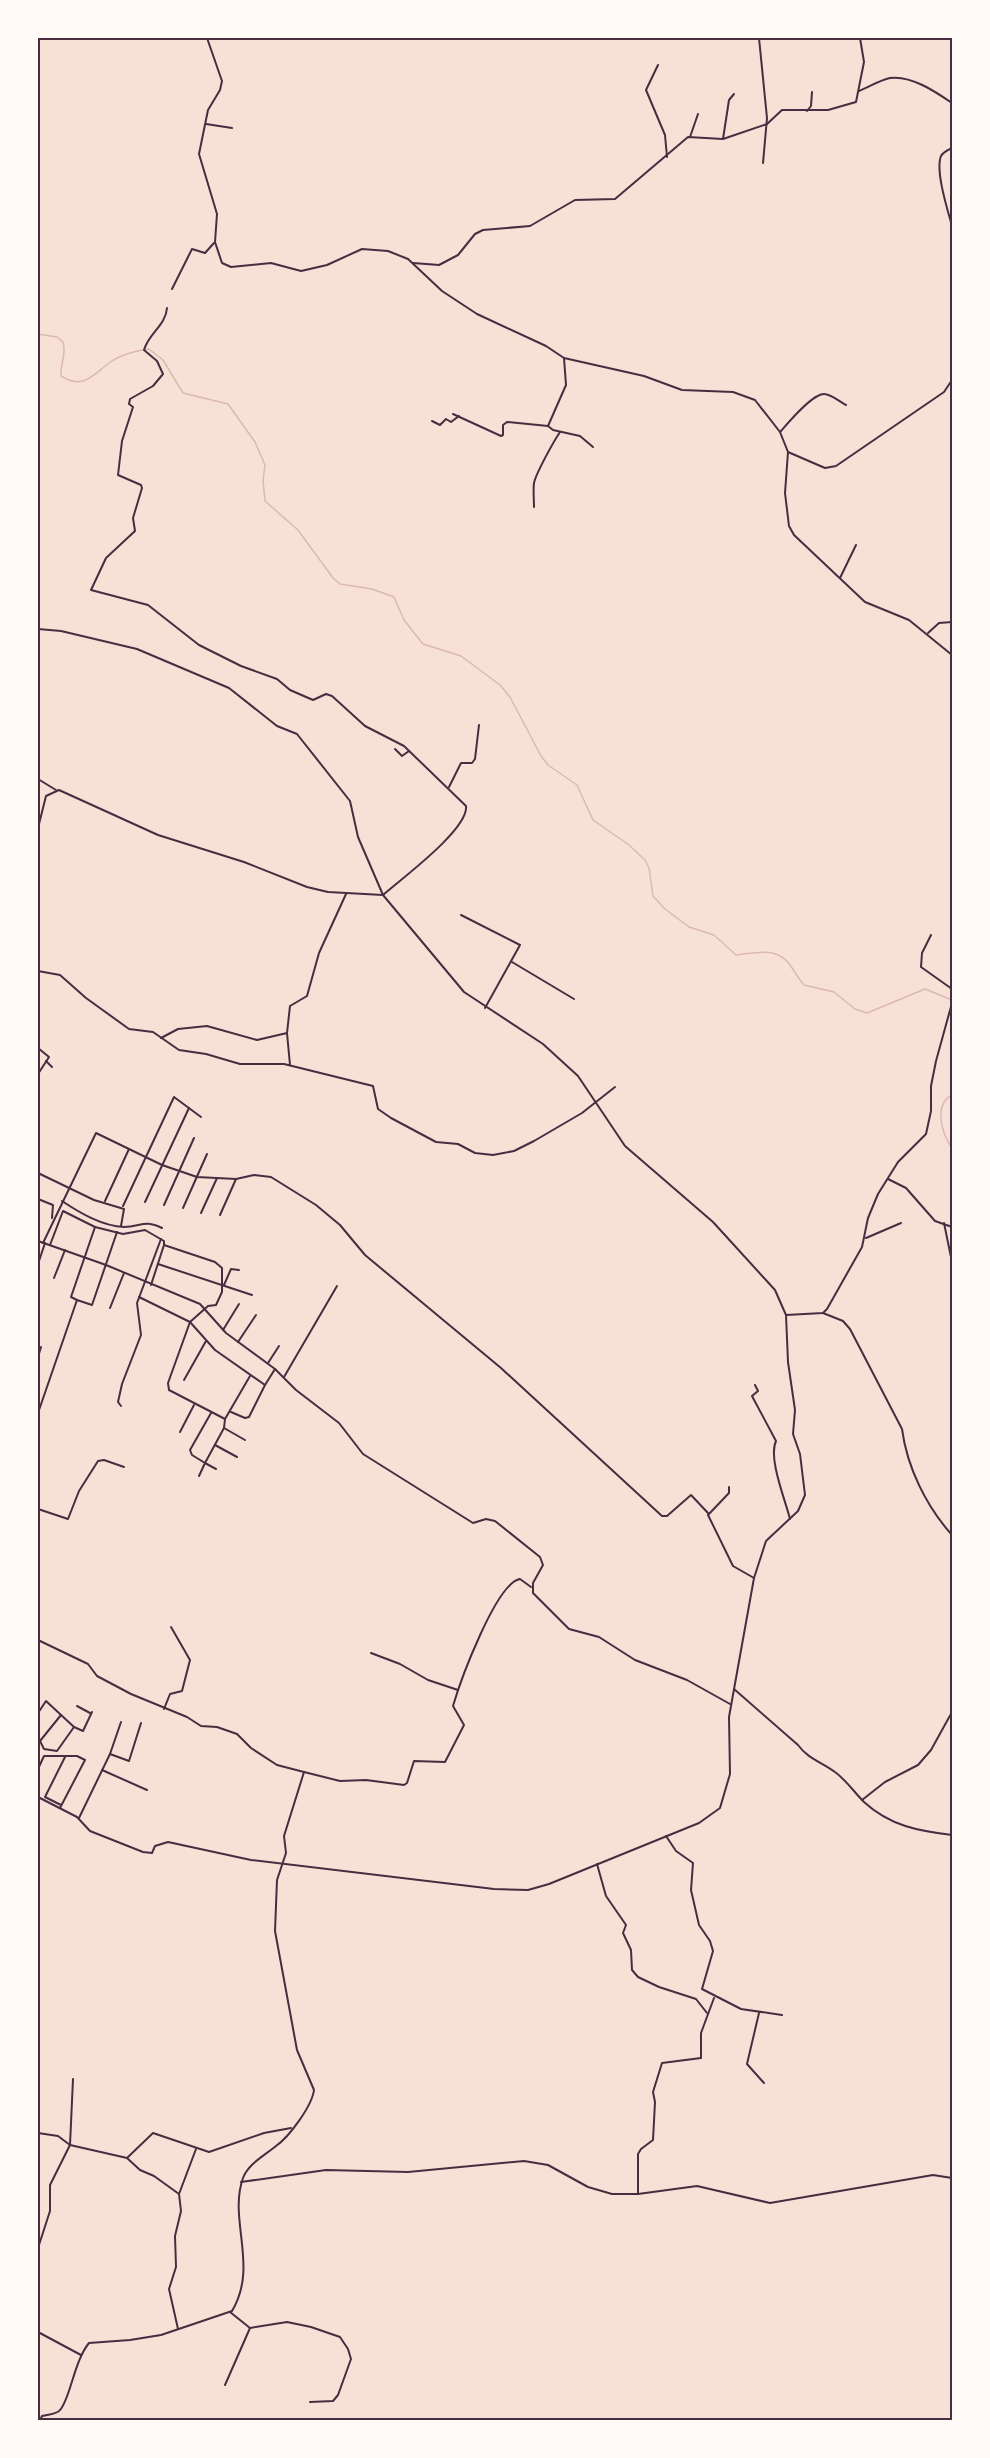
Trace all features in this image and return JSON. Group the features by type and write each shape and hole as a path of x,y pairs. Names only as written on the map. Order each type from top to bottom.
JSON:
{"street":[{"path":"207,38 222,81 220,90 210,105 199,154 217,214 215,242 219,259 231,267 265,263 297,271 327,265 362,249 395,253 412,263 442,291 477,314 546,346 564,358 644,376 682,390 743,395 761,405 780,432 788,452 785,493 790,529 872,607 909,620 928,633 952,655"},
{"path":"759,38 767,124 763,163"},
{"path":"690,137 723,139 767,124 782,110 807,111 846,106 858,100 864,62 860,38"},
{"path":"658,65 646,90 665,135 666,157"},
{"path":"859,91 888,79 897,78 922,86 952,103"},
{"path":"807,111 811,106 812,92"},
{"path":"723,139 729,100 734,94"},
{"path":"412,263 439,265 458,255 475,234 483,231 530,226 575,200 615,199 690,137 698,114"},
{"path":"206,124 232,128"},
{"path":"952,148 944,152 940,160 942,183 952,226"},
{"path":"172,289 192,249 205,253 215,242"},
{"path":"38,779 56,790 158,835 244,862 307,887 346,893 383,895 427,857 465,818 466,806 449,787 396,740 365,726 330,695 313,700 299,694 277,679 239,665 199,645 148,604 90,589 106,558 134,532 133,518 139,508 142,488 141,485 118,476 122,442 133,407 129,404 130,399 153,386 163,375 157,361 144,350 148,339 166,317 167,308"},
{"path":"548,426 566,385 564,358"},
{"path":"788,452 825,468 836,466 944,392 952,380"},
{"path":"780,432 808,403 821,395 827,395 846,405"},
{"path":"453,414 501,436 503,425 507,422 548,426 560,432 580,436 593,447"},
{"path":"432,421 440,425 447,419 453,421 459,416"},
{"path":"534,507 535,479 560,432"},
{"path":"840,578 856,545"},
{"path":"928,633 939,623 952,622"},
{"path":"38,629 61,631 145,652 230,688 278,726 297,734 333,776 350,801 358,837 383,895 442,970 464,992 554,1053 578,1076 625,1146 713,1222 775,1290 786,1315 788,1362 795,1410 793,1434 800,1454 805,1495 801,1507 766,1541 754,1578 731,1705 730,1774 720,1808 704,1821 528,1890 494,1889 230,1856 168,1842 155,1846 152,1852 143,1852 90,1831 79,1818 45,1797 65,1757"},
{"path":"449,787 461,763 472,763 476,759 479,724"},
{"path":"395,749 402,756 409,751"},
{"path":"38,828 46,795 56,790"},
{"path":"290,1065 287,1033 290,1006 307,996 319,952 346,893"},
{"path":"461,915 520,945 485,1008"},
{"path":"931,935 922,953 921,967 952,989"},
{"path":"512,962 574,999"},
{"path":"38,970 60,975 86,998 129,1029 153,1032 179,1050 206,1054 240,1064 272,1062 290,1065 373,1086 375,1105 385,1115 436,1142 458,1144 481,1155 507,1153 524,1146 596,1102 615,1087"},
{"path":"823,1313 834,1299 866,1238 873,1205 898,1161 926,1134 931,1111 931,1086 952,1003"},
{"path":"161,1038 178,1029 207,1026 251,1040 287,1033"},
{"path":"38,1048 48,1055 38,1074"},
{"path":"46,1061 52,1067"},
{"path":"123,1206 174,1097 201,1117"},
{"path":"145,1202 189,1108"},
{"path":"38,1263 52,1221 71,1188 96,1133 162,1165 197,1177 236,1179 254,1175 271,1177 316,1205 340,1224 365,1255 393,1281 501,1368 663,1516 667,1516 691,1495 708,1513 733,1566 754,1578"},
{"path":"164,1205 194,1138"},
{"path":"105,1201 129,1149"},
{"path":"183,1208 207,1154"},
{"path":"38,1173 94,1200 124,1209 122,1226"},
{"path":"201,1213 217,1178"},
{"path":"220,1215 236,1179"},
{"path":"888,1179 906,1188 935,1221 952,1227"},
{"path":"38,1199 53,1205 52,1221"},
{"path":"62,1202 98,1220 122,1226 145,1222 162,1228"},
{"path":"50,1245 63,1211 95,1227 126,1234 145,1230 161,1239 164,1245 151,1285"},
{"path":"866,1238 901,1223"},
{"path":"944,1223 952,1262"},
{"path":"95,1227 71,1297 92,1305 117,1232"},
{"path":"121,1406 118,1402 119,1392 141,1335 136,1310 139,1297 161,1239"},
{"path":"38,1241 106,1265 196,1302 206,1309 223,1330 275,1369 342,1425 361,1451 372,1461 473,1523 491,1519 513,1534 543,1561 532,1587 533,1593 569,1629 600,1637 635,1660 687,1680 731,1705"},
{"path":"164,1245 220,1264 223,1285"},
{"path":"54,1278 66,1250"},
{"path":"158,1264 252,1295"},
{"path":"225,1419 171,1392 168,1383 190,1322 208,1305 217,1304 231,1269 239,1270"},
{"path":"110,1308 124,1273"},
{"path":"284,1377 337,1286"},
{"path":"139,1297 190,1322 206,1341 265,1385"},
{"path":"38,1413 77,1300"},
{"path":"223,1330 239,1304"},
{"path":"786,1315 823,1313 843,1321 850,1329 902,1428 904,1445 924,1494 952,1535"},
{"path":"238,1342 256,1315"},
{"path":"184,1380 206,1341"},
{"path":"268,1364 279,1346"},
{"path":"38,1357 41,1347"},
{"path":"231,1412 245,1418 249,1417 275,1369"},
{"path":"199,1476 224,1428 225,1419 250,1376"},
{"path":"755,1385 758,1391 752,1395 776,1440 772,1446 779,1485 790,1519"},
{"path":"180,1432 194,1405"},
{"path":"211,1413 190,1452 216,1469"},
{"path":"224,1428 245,1440"},
{"path":"215,1445 237,1457"},
{"path":"38,1509 68,1519 79,1491 98,1461 104,1460 124,1467"},
{"path":"708,1513 727,1495 729,1487"},
{"path":"38,1640 90,1665 100,1678 164,1709 188,1717 201,1726 217,1727 237,1734 251,1748 277,1765 340,1781 366,1780 406,1784 414,1761 443,1763 449,1758 464,1723 453,1706 476,1642 502,1597 518,1578 532,1587"},
{"path":"164,1709 170,1694 182,1692 190,1660 171,1627"},
{"path":"371,1653 400,1664 428,1680 458,1690"},
{"path":"734,1689 798,1745 805,1755 837,1773 874,1811 916,1831 952,1835"},
{"path":"38,1713 46,1701 74,1727 82,1731 91,1713 77,1706"},
{"path":"862,1800 885,1782 918,1765 931,1750 952,1712"},
{"path":"61,1715 40,1742 44,1749 57,1751 74,1727"},
{"path":"79,1818 110,1754 121,1722"},
{"path":"110,1754 129,1761 141,1723"},
{"path":"38,1769 44,1756 77,1756 85,1760 61,1807"},
{"path":"102,1770 147,1790"},
{"path":"40,2421 42,2416 57,2413 63,2407 81,2355 91,2342 135,2340 230,2312 242,2284 244,2263 240,2203 242,2182 248,2169 283,2141 305,2112 314,2090 297,2050 275,1931 277,1880 286,1850 284,1836 304,1772"},
{"path":"38,1797 61,1807"},
{"path":"666,1836 676,1851 693,1862 691,1890 699,1925 710,1941 713,1951 702,1989 741,2009 782,2015"},
{"path":"597,1864 606,1896 626,1925 623,1933 631,1950 631,1966 635,1974 658,1987 697,1999 704,2011 708,2013"},
{"path":"638,2194 638,2154 643,2146 652,2141 655,2102 653,2092 662,2063 701,2058 701,2033 714,1997"},
{"path":"759,2013 747,2064 764,2083"},
{"path":"38,2248 50,2211 50,2185 70,2145 73,2079"},
{"path":"128,2158 153,2133 209,2152 264,2133 291,2128"},
{"path":"38,2133 58,2136 70,2145 128,2158 140,2170 154,2176 179,2194"},
{"path":"178,2329 169,2289 176,2267 175,2236 181,2205 179,2194 196,2148"},
{"path":"242,2182 320,2170 408,2172 524,2161 548,2165 599,2191 612,2194 638,2194 697,2186 770,2203 933,2175 952,2178"},
{"path":"230,2312 250,2328 291,2322 336,2335 345,2342 351,2359 338,2395 333,2401 310,2402"},
{"path":"225,2385 250,2328"},
{"path":"38,2331 81,2355"}],"waterway":[{"path":"38,334 57,337 63,342 61,376 69,380 75,382 87,380 118,357 149,349 163,360 183,393 228,404 255,442 265,465 263,481 265,501 298,530 333,578 340,584 372,589 394,597 404,620 423,644 461,656 500,685 510,697 548,765 577,785 593,820 629,845 645,860 649,868 653,896 665,909 689,927 714,935 736,955 758,952 779,955 785,959 804,985 834,992 855,1009 867,1013 925,989 952,1000"},
{"path":"952,1095 946,1100 941,1112 945,1135 952,1148"}]}
